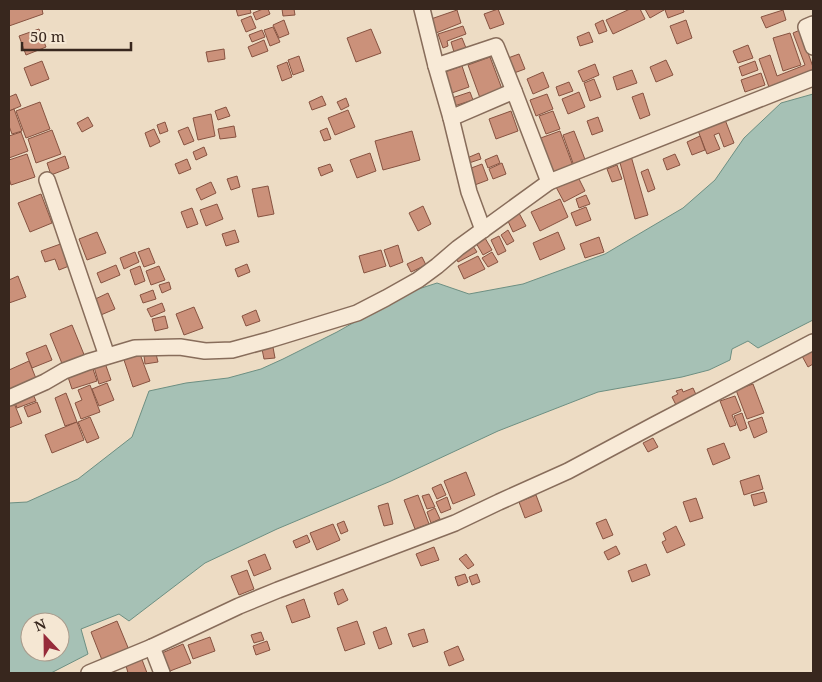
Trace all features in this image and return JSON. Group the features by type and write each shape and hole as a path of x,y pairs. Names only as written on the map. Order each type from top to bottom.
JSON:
{"street":[{"path":"422,9 469,192 483,230"},
{"path":"813,24 806,27 813,47"},
{"path":"436,66 496,46 549,182"},
{"path":"9,398 45,382 64,371 135,348 180,347 205,351 232,350 357,313 418,280 458,248 549,182 813,78"},
{"path":"451,118 514,91"},
{"path":"47,180 107,356"},
{"path":"89,673 152,647 238,606 456,523 568,471 813,342"},
{"path":"152,647 162,673"}],"shaded area":[{"path":"813,94 813,320 758,348 748,341 732,349 730,360 709,370 682,377 598,392 498,431 391,481 277,529 205,563 129,621 119,614 81,629 88,654 51,673 9,673 9,503 27,502 78,479 132,437 149,391 186,383 228,378 261,369 337,332 406,293 437,283 469,294 523,284 605,254 683,208 715,180 744,138 781,103"}],"building":[{"path":"9,9 42,9 43,14 9,26"},
{"path":"236,9 250,9 251,13 238,16"},
{"path":"268,9 270,14 256,20 253,13"},
{"path":"282,9 294,9 295,15 283,16"},
{"path":"498,9 504,24 490,29 484,14"},
{"path":"630,9 640,9 645,19 613,34 606,20"},
{"path":"645,9 663,9 664,10 650,18"},
{"path":"683,9 684,12 668,18 665,10"},
{"path":"457,10 461,23 436,33 431,19"},
{"path":"783,10 786,20 766,28 761,17"},
{"path":"251,16 256,28 246,32 241,20"},
{"path":"284,20 289,34 279,38 273,25"},
{"path":"603,20 607,31 599,34 595,24"},
{"path":"686,20 692,38 677,44 670,26"},
{"path":"463,26 466,34 447,41 448,46 443,48 438,34"},
{"path":"273,27 280,42 270,46 264,30"},
{"path":"39,29 46,47 26,55 19,36"},
{"path":"371,29 381,53 356,62 347,38"},
{"path":"262,30 265,37 252,42 249,35"},
{"path":"800,30 813,67 813,74 770,90 759,59 770,55 777,76 805,65 793,33"},
{"path":"589,32 593,42 580,46 577,37"},
{"path":"790,33 801,65 783,71 773,38"},
{"path":"462,38 466,48 454,52 451,42"},
{"path":"264,40 268,51 252,57 248,47"},
{"path":"748,45 753,58 738,63 733,51"},
{"path":"224,49 225,59 208,62 206,52"},
{"path":"519,54 525,69 514,73 508,58"},
{"path":"299,56 304,71 293,75 288,60"},
{"path":"490,57 502,89 480,98 468,65"},
{"path":"666,60 673,75 656,82 650,67"},
{"path":"42,61 49,79 31,86 24,68"},
{"path":"755,61 758,70 742,76 739,67"},
{"path":"287,62 292,77 282,81 277,66"},
{"path":"595,64 599,75 583,82 578,71"},
{"path":"462,66 469,87 446,95 439,74"},
{"path":"632,70 637,83 617,90 613,77"},
{"path":"543,72 549,87 533,94 527,79"},
{"path":"761,73 765,85 745,92 741,80"},
{"path":"594,79 601,97 590,101 584,83"},
{"path":"569,82 573,91 559,96 556,87"},
{"path":"470,92 473,100 451,107 449,99"},
{"path":"579,92 585,107 568,114 562,99"},
{"path":"643,93 650,115 640,119 632,97"},
{"path":"16,94 21,106 9,111 9,97"},
{"path":"547,94 553,109 536,116 530,100"},
{"path":"322,96 326,105 312,110 309,102"},
{"path":"346,98 349,106 341,110 337,102"},
{"path":"40,102 50,129 26,138 16,111"},
{"path":"226,107 230,116 218,120 215,111"},
{"path":"14,109 22,131 12,134 9,126 9,111"},
{"path":"348,110 355,127 335,135 328,118"},
{"path":"511,111 518,131 496,139 489,119"},
{"path":"553,111 560,129 546,134 539,116"},
{"path":"211,114 215,136 198,140 193,118"},
{"path":"88,117 93,126 82,132 77,123"},
{"path":"598,117 603,131 592,135 587,121"},
{"path":"724,117 734,143 724,147 719,133 714,135 720,149 707,154 697,128"},
{"path":"165,122 168,131 160,134 157,125"},
{"path":"234,126 236,137 220,139 218,129"},
{"path":"188,127 194,141 184,145 178,131"},
{"path":"327,128 331,139 324,141 320,131"},
{"path":"154,129 160,142 150,147 145,133"},
{"path":"52,130 61,154 36,163 28,139"},
{"path":"412,131 420,160 383,170 375,141"},
{"path":"560,131 573,166 551,174 538,139"},
{"path":"574,131 586,162 574,166 563,135"},
{"path":"21,132 28,151 9,158 9,136"},
{"path":"700,136 705,150 692,155 687,142"},
{"path":"204,147 207,155 196,160 193,152"},
{"path":"370,153 376,171 357,178 350,160"},
{"path":"479,153 481,159 469,163 467,158"},
{"path":"27,154 35,177 11,185 9,160"},
{"path":"675,154 680,165 667,170 663,159"},
{"path":"497,155 500,163 488,168 485,160"},
{"path":"65,156 69,168 51,175 47,163"},
{"path":"631,156 648,215 635,219 619,159"},
{"path":"187,159 191,169 179,174 175,164"},
{"path":"502,163 506,174 493,179 489,169"},
{"path":"330,164 333,171 321,176 318,168"},
{"path":"482,164 488,180 472,186 466,170"},
{"path":"617,165 622,179 612,182 607,169"},
{"path":"648,169 655,189 648,192 641,172"},
{"path":"577,175 585,191 564,202 556,187"},
{"path":"237,176 240,187 231,190 227,179"},
{"path":"211,182 216,193 201,200 196,189"},
{"path":"268,186 274,214 258,217 252,189"},
{"path":"41,194 52,223 30,232 18,203"},
{"path":"586,195 590,204 579,208 576,199"},
{"path":"560,199 568,217 540,231 531,212"},
{"path":"217,204 223,219 206,226 200,210"},
{"path":"423,206 431,224 418,231 409,213"},
{"path":"586,207 591,220 576,226 571,213"},
{"path":"192,208 198,224 187,228 181,212"},
{"path":"519,213 526,226 513,232 507,219"},
{"path":"235,230 239,242 226,246 222,234"},
{"path":"508,230 514,241 507,245 501,235"},
{"path":"97,232 106,253 87,260 79,239"},
{"path":"558,232 565,249 540,260 533,243"},
{"path":"499,236 506,251 498,255 491,240"},
{"path":"599,237 604,252 585,258 580,244"},
{"path":"485,238 492,250 483,255 476,243"},
{"path":"66,242 74,264 59,270 55,259 45,262 41,251"},
{"path":"398,245 403,262 390,267 384,250"},
{"path":"473,246 477,252 458,262 455,256"},
{"path":"149,248 155,263 144,267 138,252"},
{"path":"381,250 386,266 364,273 359,256"},
{"path":"135,252 139,262 124,269 120,258"},
{"path":"492,252 498,262 488,267 482,258"},
{"path":"478,256 485,269 464,279 458,266"},
{"path":"422,257 426,265 411,272 407,264"},
{"path":"247,264 250,272 238,277 235,269"},
{"path":"116,265 120,275 101,283 97,273"},
{"path":"140,266 145,281 135,285 130,270"},
{"path":"159,266 165,280 151,285 146,271"},
{"path":"18,276 26,297 9,303 9,280"},
{"path":"169,282 171,289 162,293 159,285"},
{"path":"153,290 156,299 143,303 140,295"},
{"path":"108,293 115,309 96,317 89,302"},
{"path":"162,303 165,311 151,317 147,309"},
{"path":"194,307 203,328 184,335 176,314"},
{"path":"256,310 260,321 246,326 242,316"},
{"path":"165,316 168,328 155,331 152,319"},
{"path":"72,325 85,357 63,366 50,334"},
{"path":"272,342 275,358 264,359 261,344"},
{"path":"46,345 52,360 32,368 26,353"},
{"path":"813,350 813,364 808,367 802,356"},
{"path":"140,354 150,381 133,387 124,360"},
{"path":"156,354 158,362 145,364 144,356"},
{"path":"29,361 37,381 9,391 9,370"},
{"path":"105,363 111,380 99,384 94,367"},
{"path":"92,366 97,381 72,389 67,374"},
{"path":"107,383 114,400 99,406 92,389"},
{"path":"753,384 764,413 747,419 736,390"},
{"path":"90,385 100,412 81,419 75,403 82,400 78,390"},
{"path":"693,388 698,399 677,407 672,397 678,394 676,391 682,389 683,392"},
{"path":"32,392 36,401 17,408 14,400"},
{"path":"66,393 77,422 65,426 55,398"},
{"path":"735,396 741,411 732,415 736,425 730,427 720,401"},
{"path":"37,402 41,412 28,417 24,407"},
{"path":"14,403 22,423 9,428 9,405"},
{"path":"742,413 747,428 740,431 734,416"},
{"path":"90,417 99,438 87,443 78,422"},
{"path":"762,417 767,432 754,438 748,422"},
{"path":"77,422 84,440 52,453 45,435"},
{"path":"653,438 658,447 648,452 643,443"},
{"path":"724,443 730,458 713,465 707,449"},
{"path":"466,472 475,495 453,504 444,481"},
{"path":"759,475 763,489 744,495 740,481"},
{"path":"441,484 446,495 437,499 432,488"},
{"path":"764,492 767,502 754,506 751,495"},
{"path":"429,494 435,507 427,509 422,496"},
{"path":"418,495 429,524 415,529 404,500"},
{"path":"536,495 542,511 525,518 519,502"},
{"path":"447,497 451,509 441,513 436,502"},
{"path":"696,498 703,518 690,522 683,502"},
{"path":"388,503 393,524 384,526 378,506"},
{"path":"435,508 440,519 431,523 427,512"},
{"path":"606,519 613,535 603,539 596,523"},
{"path":"344,521 348,531 341,534 337,524"},
{"path":"333,524 340,540 317,550 310,533"},
{"path":"676,526 685,545 667,553 662,542 666,540 663,533"},
{"path":"307,535 310,542 296,548 293,541"},
{"path":"616,546 620,554 608,560 604,552"},
{"path":"434,547 439,560 421,566 416,554"},
{"path":"265,554 271,569 254,576 248,561"},
{"path":"466,554 474,565 468,569 459,559"},
{"path":"646,564 650,575 632,582 628,571"},
{"path":"247,570 254,589 239,595 231,576"},
{"path":"465,574 468,582 458,586 455,577"},
{"path":"477,574 480,582 472,585 469,577"},
{"path":"343,589 348,600 338,605 334,593"},
{"path":"304,599 310,617 292,623 286,606"},
{"path":"117,621 129,650 102,660 91,632"},
{"path":"357,621 365,644 345,651 337,628"},
{"path":"386,627 392,644 379,649 373,632"},
{"path":"424,629 428,642 413,647 408,634"},
{"path":"261,632 264,640 254,643 251,635"},
{"path":"210,637 215,651 193,659 188,645"},
{"path":"267,641 270,650 256,655 253,646"},
{"path":"183,644 191,663 170,671 162,653"},
{"path":"458,646 464,660 449,666 444,652"},
{"path":"141,657 147,673 128,673 125,662"}]}
